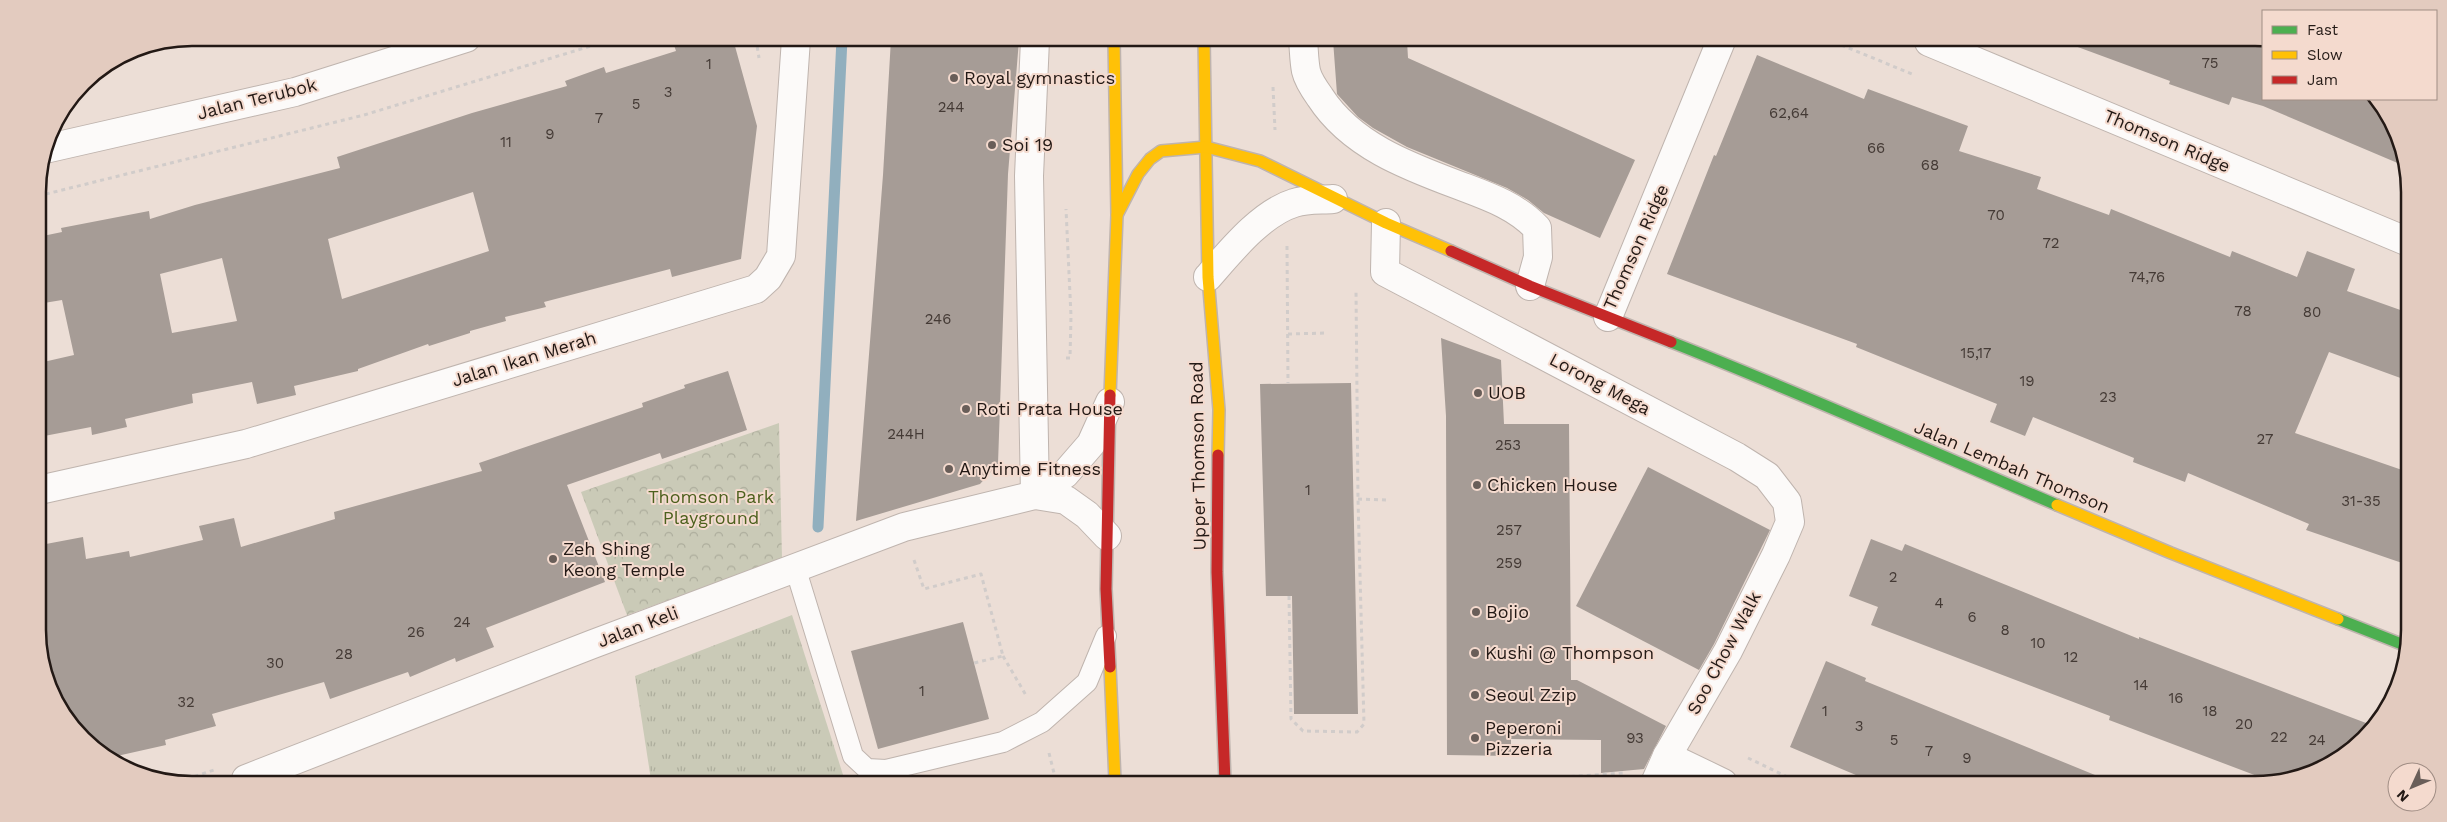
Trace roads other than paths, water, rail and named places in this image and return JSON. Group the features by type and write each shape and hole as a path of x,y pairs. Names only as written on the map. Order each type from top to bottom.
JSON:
{"main road":[{"path":"1112,776 1106,589 1110,402 1118,215 1114,46"},
{"name":"Upper Thomson Road","path":"1204,46 1208,277 1219,410 1217,572 1225,776"},
{"name":"Thomson Ridge","path":"1118,215 1138,174 1150,159 1161,151 1206,147 1260,161 1298,178 1333,198 1386,224 1530,286 1608,317"},
{"name":"Jalan Lembah Thomson","path":"1608,317 1771,381 1847,416 2171,553 2400,644"}],"street":[{"name":"Jalan Terubok","path":"53,147 296,92 441,46"},
{"name":"Jalan Ikan Merah","path":"46,489 246,444 756,289 768,278 780,256 795,46"},
{"path":"1035,46 1030,176 1035,495"},
{"path":"1304,46 1306,72 1327,109 1360,140 1410,167 1495,199 1524,215 1537,228 1538,257 1530,286"},
{"name":"Thomson Ridge","path":"1608,317 1719,46"},
{"name":"Thomson Ridge","path":"1938,46 2401,239"},
{"path":"1208,277 1235,246 1266,218 1294,203 1333,198"},
{"name":"Lorong Mega","path":"1386,224 1385,272 1737,457 1767,476 1786,502 1790,522"},
{"path":"1035,495 1065,474 1091,444 1110,402"},
{"path":"1035,495 1066,500 1087,516 1107,536"},
{"name":"Jalan Keli","path":"254,776 795,567 904,527 1035,495"},
{"name":"Soo Chow Walk","path":"1661,769 1728,652 1790,522"},
{"path":"1661,769 1689,775"}],"lane":[{"path":"795,567 853,756 867,769 886,770 1003,742 1042,722 1087,682 1108,630"}],"waterway":[{"path":"818,527 842,46"}],"place":[{"name":"Royal gymnastics","path":"954,78"},
{"name":"Soi 19","path":"992,145"},
{"name":"UOB","path":"1478,393"},
{"name":"Roti Prata House","path":"966,409"},
{"name":"Anytime Fitness","path":"949,469"},
{"name":"Chicken House","path":"1477,485"},
{"name":"Zeh Shing Keong Temple","path":"553,559"},
{"name":"Bojio","path":"1476,612"},
{"name":"Kushi @ Thompson","path":"1475,653"},
{"name":"Seoul Zzip","path":"1475,695"},
{"name":"Peperoni Pizzeria","path":"1475,738"}],"park label":[{"name":"Thomson Park Playground","path":"711,507"}]}
